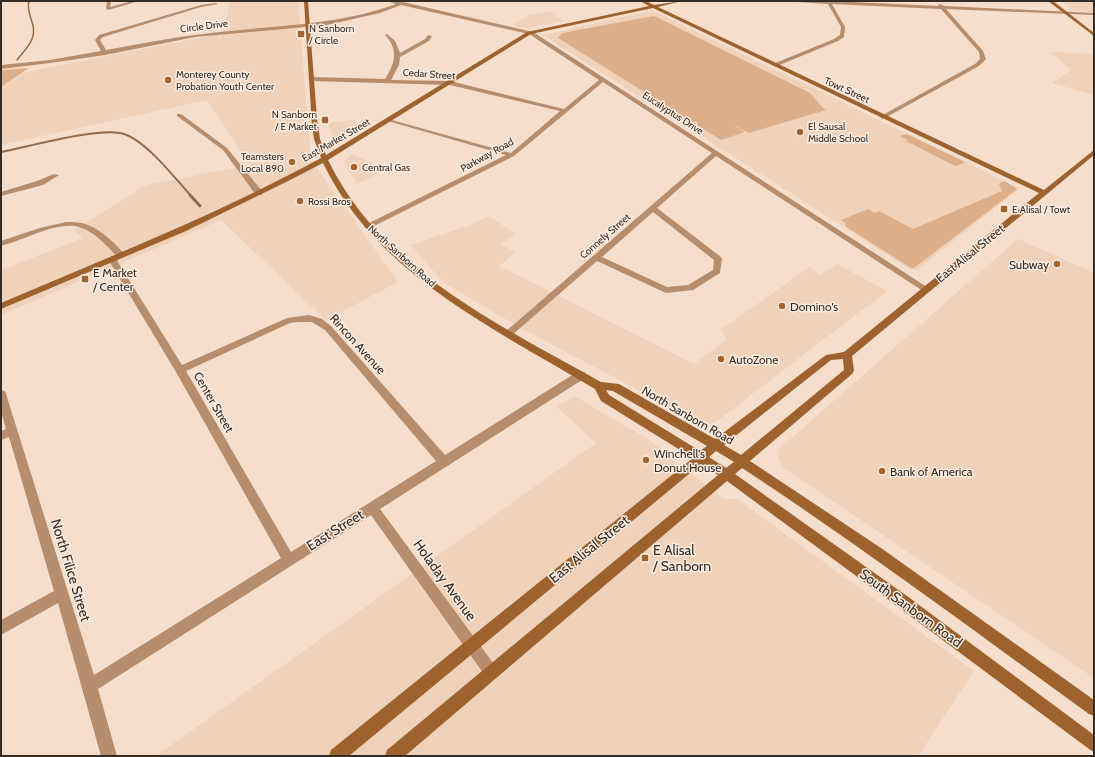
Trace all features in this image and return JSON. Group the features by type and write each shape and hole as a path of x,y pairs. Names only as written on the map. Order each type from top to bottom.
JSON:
{"main road":[{"name":"North Sanborn Road","path":"306,1 316,132 324,160 345,195 368,226 388,246 438,289 508,334 599,386 615,387 741,461"},
{"name":"East Market Street","path":"1,306 189,227 260,193 324,160 531,33 680,1"},
{"path":"1050,1 1094,35"},
{"name":"Towt Street","path":"643,2 1045,193"},
{"name":"East Alisal Street","path":"337,756 471,644 716,445 829,357 847,355 1094,152"},
{"path":"393,756 490,672 849,371 847,355"},
{"name":"North Sanborn Road","path":"599,386 605,398 726,474"},
{"name":"South Sanborn Road","path":"741,461 845,531 1094,709"},
{"name":"South Sanborn Road","path":"726,474 1094,744"}],"street":[{"path":"109,1 108,9 137,1"},
{"name":"Eucalyptus Drive","path":"389,1 405,2 531,33 926,289"},
{"path":"782,1 1094,14"},
{"path":"883,117 977,65 983,59 981,52 936,1"},
{"name":"Circle Drive","path":"1,68 59,62 195,36 359,17 405,2"},
{"path":"775,65 836,40 842,36 842,27 828,2"},
{"path":"105,53 97,40 100,36 201,6 216,4"},
{"path":"387,35 392,39 398,56 398,62 387,81"},
{"path":"398,56 427,40 430,36"},
{"name":"Cedar Street","path":"311,79 450,83 566,111"},
{"name":"Parkway Road","path":"368,226 512,155 603,79"},
{"path":"178,115 225,149 260,193"},
{"path":"390,120 512,155"},
{"name":"Connely Street","path":"508,334 716,153"},
{"path":"1,194 40,183 56,175"},
{"path":"596,257 666,290 690,288 717,271 718,259 653,208"},
{"name":"Center Street","path":"1,244 54,227 78,224 90,229 117,257 289,560"},
{"name":"Rincon Avenue","path":"180,370 287,321 303,318 322,322 444,462"},
{"name":"East Street","path":"90,686 581,375"},
{"name":"North Filice Street","path":"1,394 6,433 62,594 90,686 109,756"},
{"name":"Holaday Avenue","path":"372,507 490,672"},
{"path":"1,628 62,594"}],"shaded area":[{"path":"230,1 298,1 311,160 398,282 326,320 221,220 1,315 1,270 83,238 74,230 146,185 250,165 207,100 1,145 1,87 26,72 219,34 219,40 224,30"},
{"path":"1061,1 1094,1 1094,12 1073,10"},
{"name":"El Sausal Middle School","path":"649,11 655,12 1019,189 917,270 911,270 543,35"},
{"path":"549,12 564,21 527,28 512,25 529,15"},
{"path":"654,16 808,92 826,110 749,133 729,122 745,132 721,140 558,38 562,33"},
{"path":"1050,52 1094,54 1094,95 1052,83 1071,70"},
{"path":"29,68 1,87 1,70"},
{"path":"350,120 367,125 344,140 333,140 328,123"},
{"path":"907,134 965,162 957,166 951,164 906,141 908,140 900,136"},
{"path":"353,154 383,169 373,177 356,184 344,161"},
{"path":"1004,181 1017,189 914,268 911,268 845,226 846,223 841,220 868,209 875,213 879,211 913,229 1002,191 999,184"},
{"path":"489,216 515,234 500,244 516,252 499,266 694,364 727,339 720,330 810,267 820,275 837,264 887,291 713,424 703,424 528,332 444,283 411,245 473,224"},
{"path":"1018,239 1094,273 1094,678 784,468 778,459 779,449"},
{"path":"574,396 646,438 670,455 670,458 724,499 737,499 974,671 918,756 156,756 596,443 557,407"}],"waterway":[{"path":"17,60 32,39 34,29 28,6 29,1"},
{"path":"1,152 82,135 113,132 124,134 133,138 151,152 169,170 191,196"},
{"path":"190,195 200,206"}],"place":[{"name":"N Sanborn / Circle","path":"301,34"},
{"name":"Monterey County Probation Youth Center","path":"168,80"},
{"name":"N Sanborn / E Market","path":"325,120"},
{"name":"El Sausal Middle School","path":"800,132"},
{"name":"Teamsters Local 890","path":"292,162"},
{"name":"Central Gas","path":"354,167"},
{"name":"Rossi Bros","path":"300,201"},
{"name":"E Alisal / Towt","path":"1004,209"},
{"name":"Subway","path":"1057,264"},
{"name":"E Market / Center","path":"85,279"},
{"name":"Domino's","path":"782,306"},
{"name":"AutoZone","path":"721,359"},
{"name":"Winchell's Donut House","path":"646,460"},
{"name":"Bank of America","path":"882,471"},
{"name":"E Alisal / Sanborn","path":"645,558"}]}
